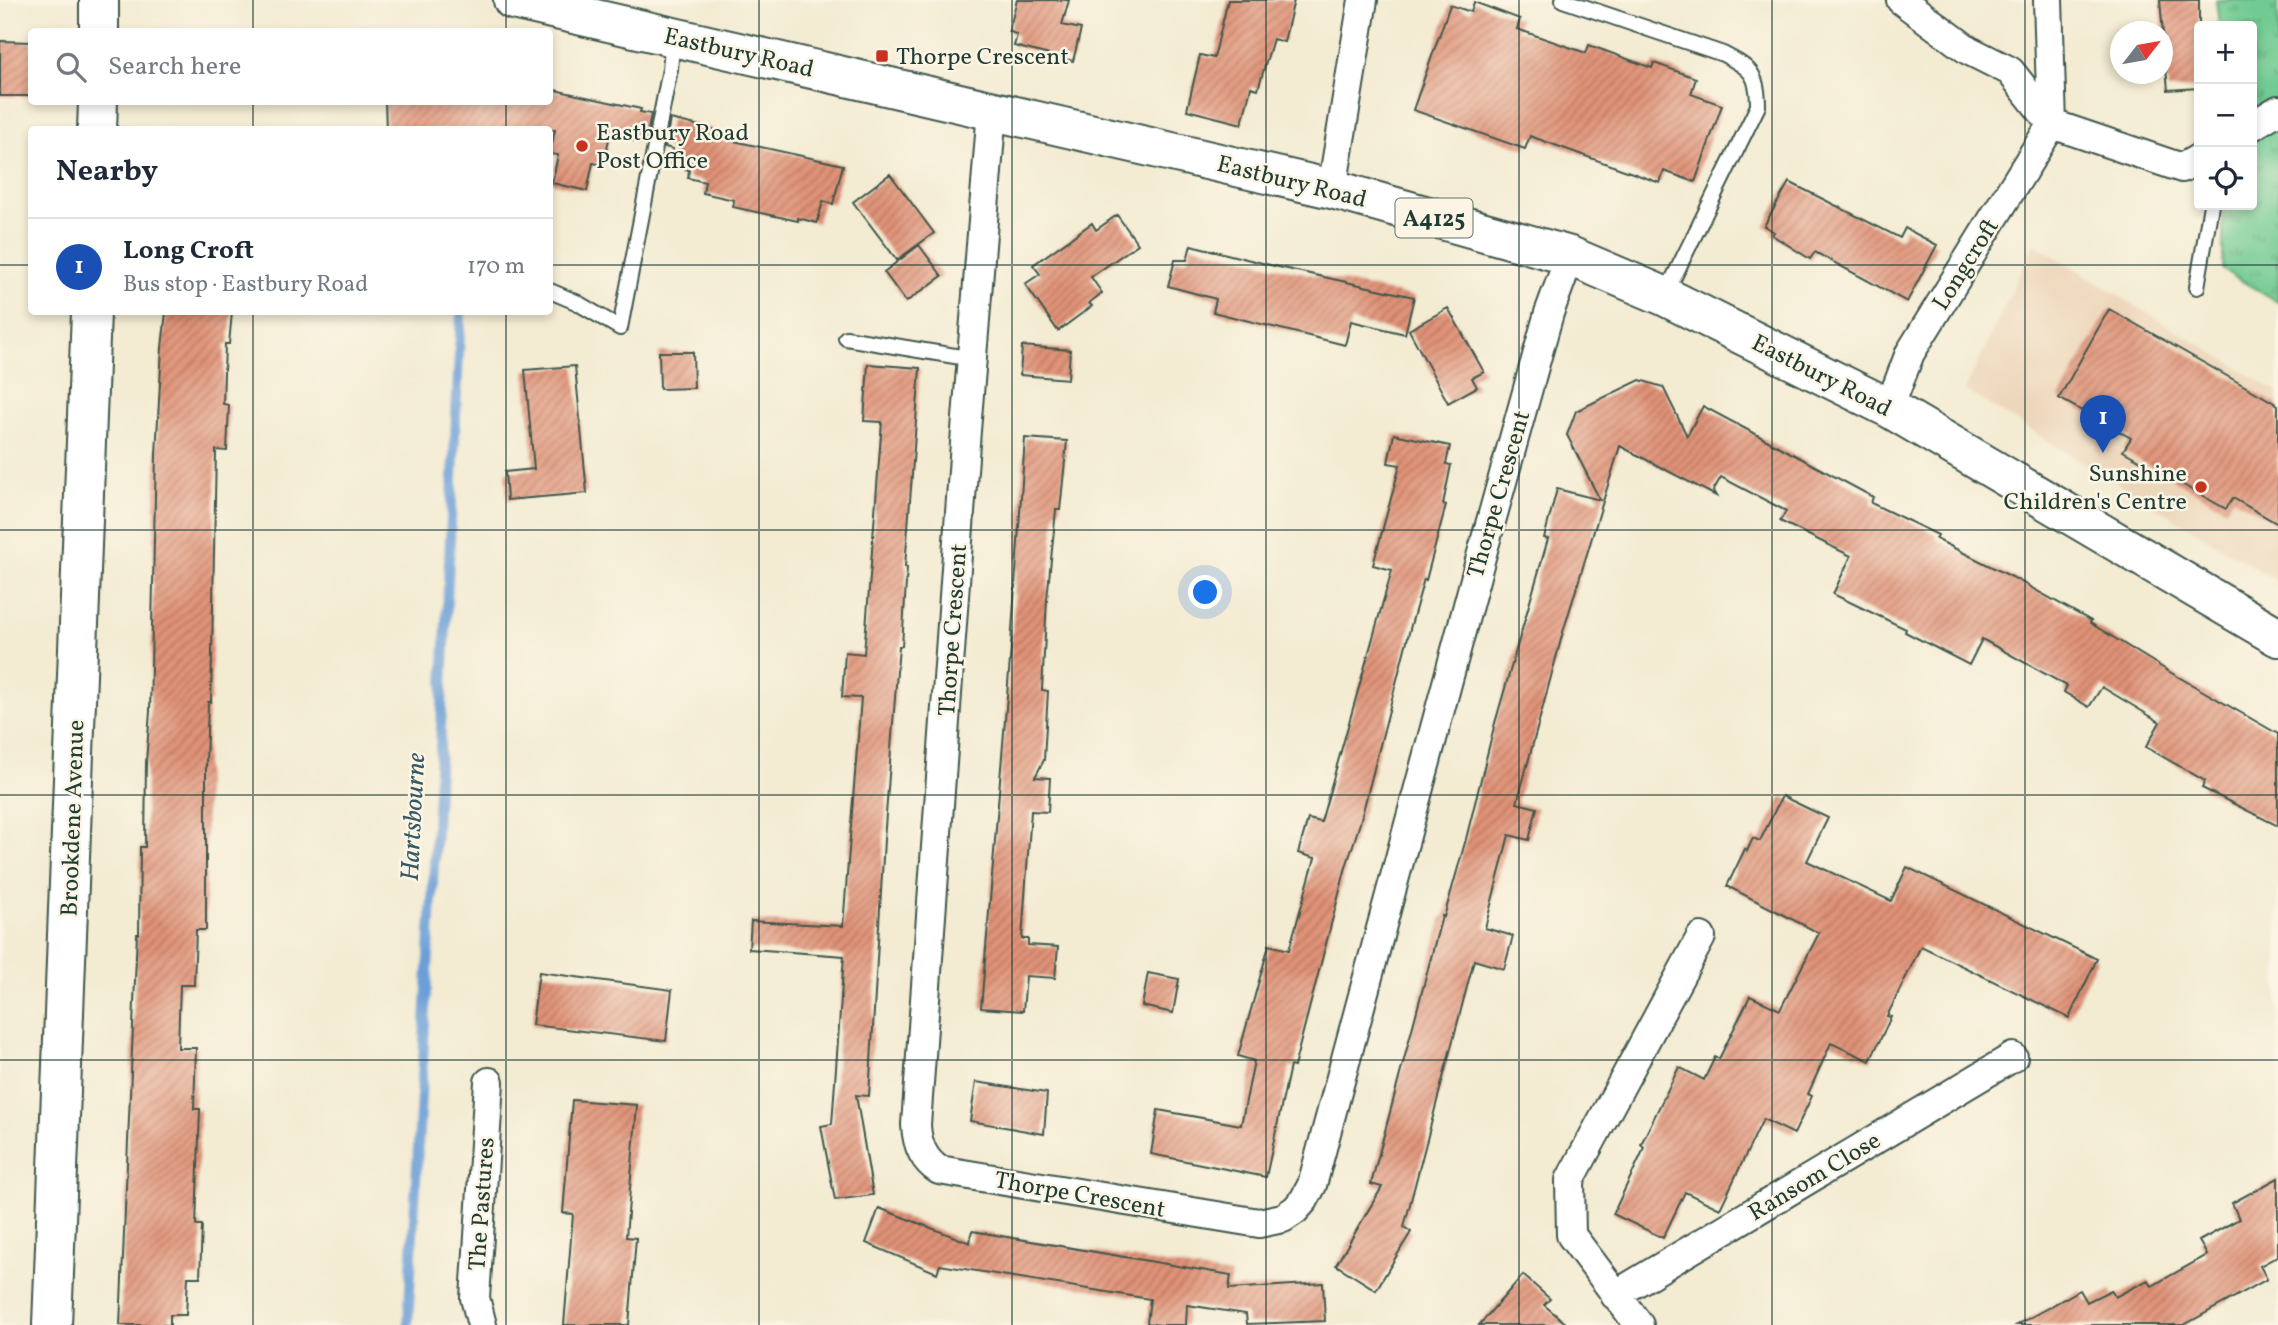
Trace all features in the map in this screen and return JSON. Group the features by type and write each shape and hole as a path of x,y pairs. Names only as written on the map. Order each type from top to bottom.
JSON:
{"main road":[{"path":"99,0 99,28"},
{"name":"Eastbury Road","path":"513,0 1332,189 1570,256 1664,296 1889,408 2278,637"},
{"path":"97,126 98,105"},
{"name":"Brookdene Avenue","path":"52,1325 91,315"}],"street":[{"path":"1332,189 1363,0"},
{"path":"1901,0 1968,50 2010,71 2052,124 2182,168 2194,161"},
{"path":"2048,0 2052,124"},
{"name":"Thorpe Crescent","path":"992,110 961,496 916,1137 925,1158 939,1170 1258,1223 1272,1222 1295,1210 1304,1200 1312,1185 1484,544 1549,313 1570,256"},
{"path":"2257,123 2278,110"},
{"name":"Longcroft","path":"1889,408 1910,353 2052,124"},
{"path":"1639,1325 1571,1235 1570,1180 1701,937"},
{"name":"Ransom Close","path":"1615,1295 2013,1057"},
{"name":"The Pastures","path":"482,1325 475,1298 489,1082"}],"lane":[{"path":"1563,0 1723,54 1746,66 1755,78 1758,106 1664,296"},
{"path":"553,292 576,302 620,328 674,37"},
{"path":"2197,287 2210,210"},
{"path":"846,338 973,359"}],"shaded area":[{"name":"Sunshine Children's Centre","path":"2034,244 2278,392 2278,582 1965,390"}],"green space":[{"path":"2216,0 2278,0 2278,302 2223,270 2223,210 2257,210 2257,21 2218,21"}],"building":[{"path":"1017,0 1069,0 1062,25 1081,29 1073,61 1014,46 1017,35 1009,31"},
{"path":"1228,0 1294,0 1284,42 1273,39 1258,89 1251,87 1242,124 1187,110 1200,55 1214,58"},
{"path":"2160,0 2199,0 2199,21 2194,21 2194,88 2168,90 2167,84 2173,84 2173,21 2162,21"},
{"path":"1474,2 1520,19 1517,29 1586,53 1589,45 1652,68 1654,63 1696,78 1691,94 1722,105 1695,182 1664,171 1660,183 1530,136 1525,149 1413,110 1450,5 1471,12"},
{"path":"0,41 28,42 28,96 0,96"},
{"path":"553,90 641,109 640,112 651,114 646,143 610,135 603,165 593,163 587,191 553,183 558,155 553,154 553,126 386,126 385,105 553,105"},
{"path":"670,119 713,129 711,136 843,165 833,204 823,201 817,223 733,207 734,200 703,193 705,182 688,178 689,170 670,165 673,149 665,147"},
{"path":"890,174 934,233 897,260 853,202"},
{"path":"1789,182 1900,238 1905,228 1937,245 1907,302 1815,252 1810,259 1772,235 1774,232 1764,226"},
{"path":"1117,215 1138,244 1091,277 1102,293 1089,303 1092,306 1058,331 1025,284 1040,274 1033,265 1092,223 1096,230"},
{"path":"919,245 942,276 906,302 884,272"},
{"path":"1191,245 1414,297 1405,334 1351,321 1345,345 1213,312 1216,299 1168,286 1175,260 1187,260"},
{"path":"1448,308 1484,372 1472,378 1477,387 1448,403 1409,330"},
{"path":"2109,309 2278,405 2278,524 2233,498 2226,509 2123,451 2131,438 2059,398"},
{"path":"166,315 232,315 229,344 225,344 223,404 229,405 227,451 216,450 211,702 208,702 206,764 206,930 196,930 194,985 180,985 178,1048 196,1048 194,1109 200,1109 196,1225 202,1225 200,1277 188,1277 186,1315 170,1315 170,1325 120,1325 139,934 140,847 145,847 156,454"},
{"path":"1022,346 1070,350 1068,379 1020,375"},
{"path":"659,352 693,352 694,388 660,389"},
{"path":"868,364 920,368 905,567 902,646 899,646 884,840 869,1096 856,1095 873,1195 835,1200 821,1126 832,1124 844,956 749,949 751,921 843,926 861,698 842,697 845,652 864,654 882,422 864,421"},
{"path":"575,366 587,493 507,500 505,472 534,469 525,370"},
{"path":"1640,380 1663,387 1687,436 1703,406 1873,497 1871,503 1938,535 1936,539 2091,621 2090,623 2168,671 2278,734 2278,826 2202,788 2205,781 2146,747 2160,722 2102,687 2089,707 2064,692 2067,686 1982,639 1969,665 1905,632 1906,629 1833,594 1851,556 1780,521 1786,511 1721,477 1713,491 1716,496 1620,446 1563,632 1517,803 1537,808 1529,840 1509,835 1485,928 1513,936 1504,969 1474,960 1404,1227 1411,1232 1376,1290 1336,1265 1382,1187 1371,1184 1442,916 1444,917 1466,839 1495,723 1548,539 1544,538 1557,489 1600,500 1567,435 1576,411"},
{"path":"1394,434 1450,446 1446,464 1451,465 1443,504 1446,505 1411,625 1294,1067 1290,1066 1266,1177 1151,1154 1158,1110 1241,1125 1254,1061 1238,1056 1269,945 1289,950 1315,858 1298,853 1308,819 1321,822 1392,570 1373,565 1400,465 1388,463"},
{"path":"1025,438 1067,441 1060,510 1056,510 1047,599 1042,690 1048,691 1044,760 1035,777 1050,778 1048,812 1031,811 1022,939 1028,939 1028,945 1058,947 1055,978 1026,976 1023,1011 981,1008 1010,660"},
{"path":"1782,796 1828,818 1807,861 1891,901 1907,867 2097,959 2069,1018 1921,946 1887,1016 1891,1017 1870,1061 1831,1043 1808,1094 1812,1096 1794,1134 1763,1119 1720,1209 1685,1192 1663,1238 1613,1214 1641,1155 1644,1147 1641,1144 1679,1067 1704,1080 1715,1057 1719,1059 1750,996 1780,1010 1819,933 1727,886 1753,838 1760,841"},
{"path":"539,972 672,990 666,1041 532,1025"},
{"path":"1148,973 1179,979 1173,1013 1142,1006"},
{"path":"976,1082 1047,1093 1044,1134 970,1121"},
{"path":"572,1100 637,1105 626,1237 636,1238 629,1325 564,1325 573,1214 563,1213"},
{"path":"2278,1178 2278,1256 2260,1266 2267,1279 2184,1325 2017,1325 2080,1290 2087,1302 2111,1290 2115,1297 2148,1280 2152,1286 2207,1255 2199,1241 2239,1219 2232,1203"},
{"path":"879,1208 970,1243 972,1231 1231,1275 1229,1289 1323,1283 1325,1321 1247,1324 1246,1314 1187,1305 1186,1325 1161,1325 1147,1323 1150,1299 940,1265 937,1273 866,1243"},
{"path":"1523,1275 1550,1299 1544,1305 1568,1325 1479,1325"}],"waterway":[{"name":"Hartsbourne","path":"408,1325 461,315"}],"place":[{"name":"Thorpe Crescent","path":"882,56"},
{"name":"Eastbury Road Post Office","path":"582,146"},
{"name":"Long Croft","path":"2103,453"},
{"name":"Sunshine Children's Centre","path":"2201,487"}]}
